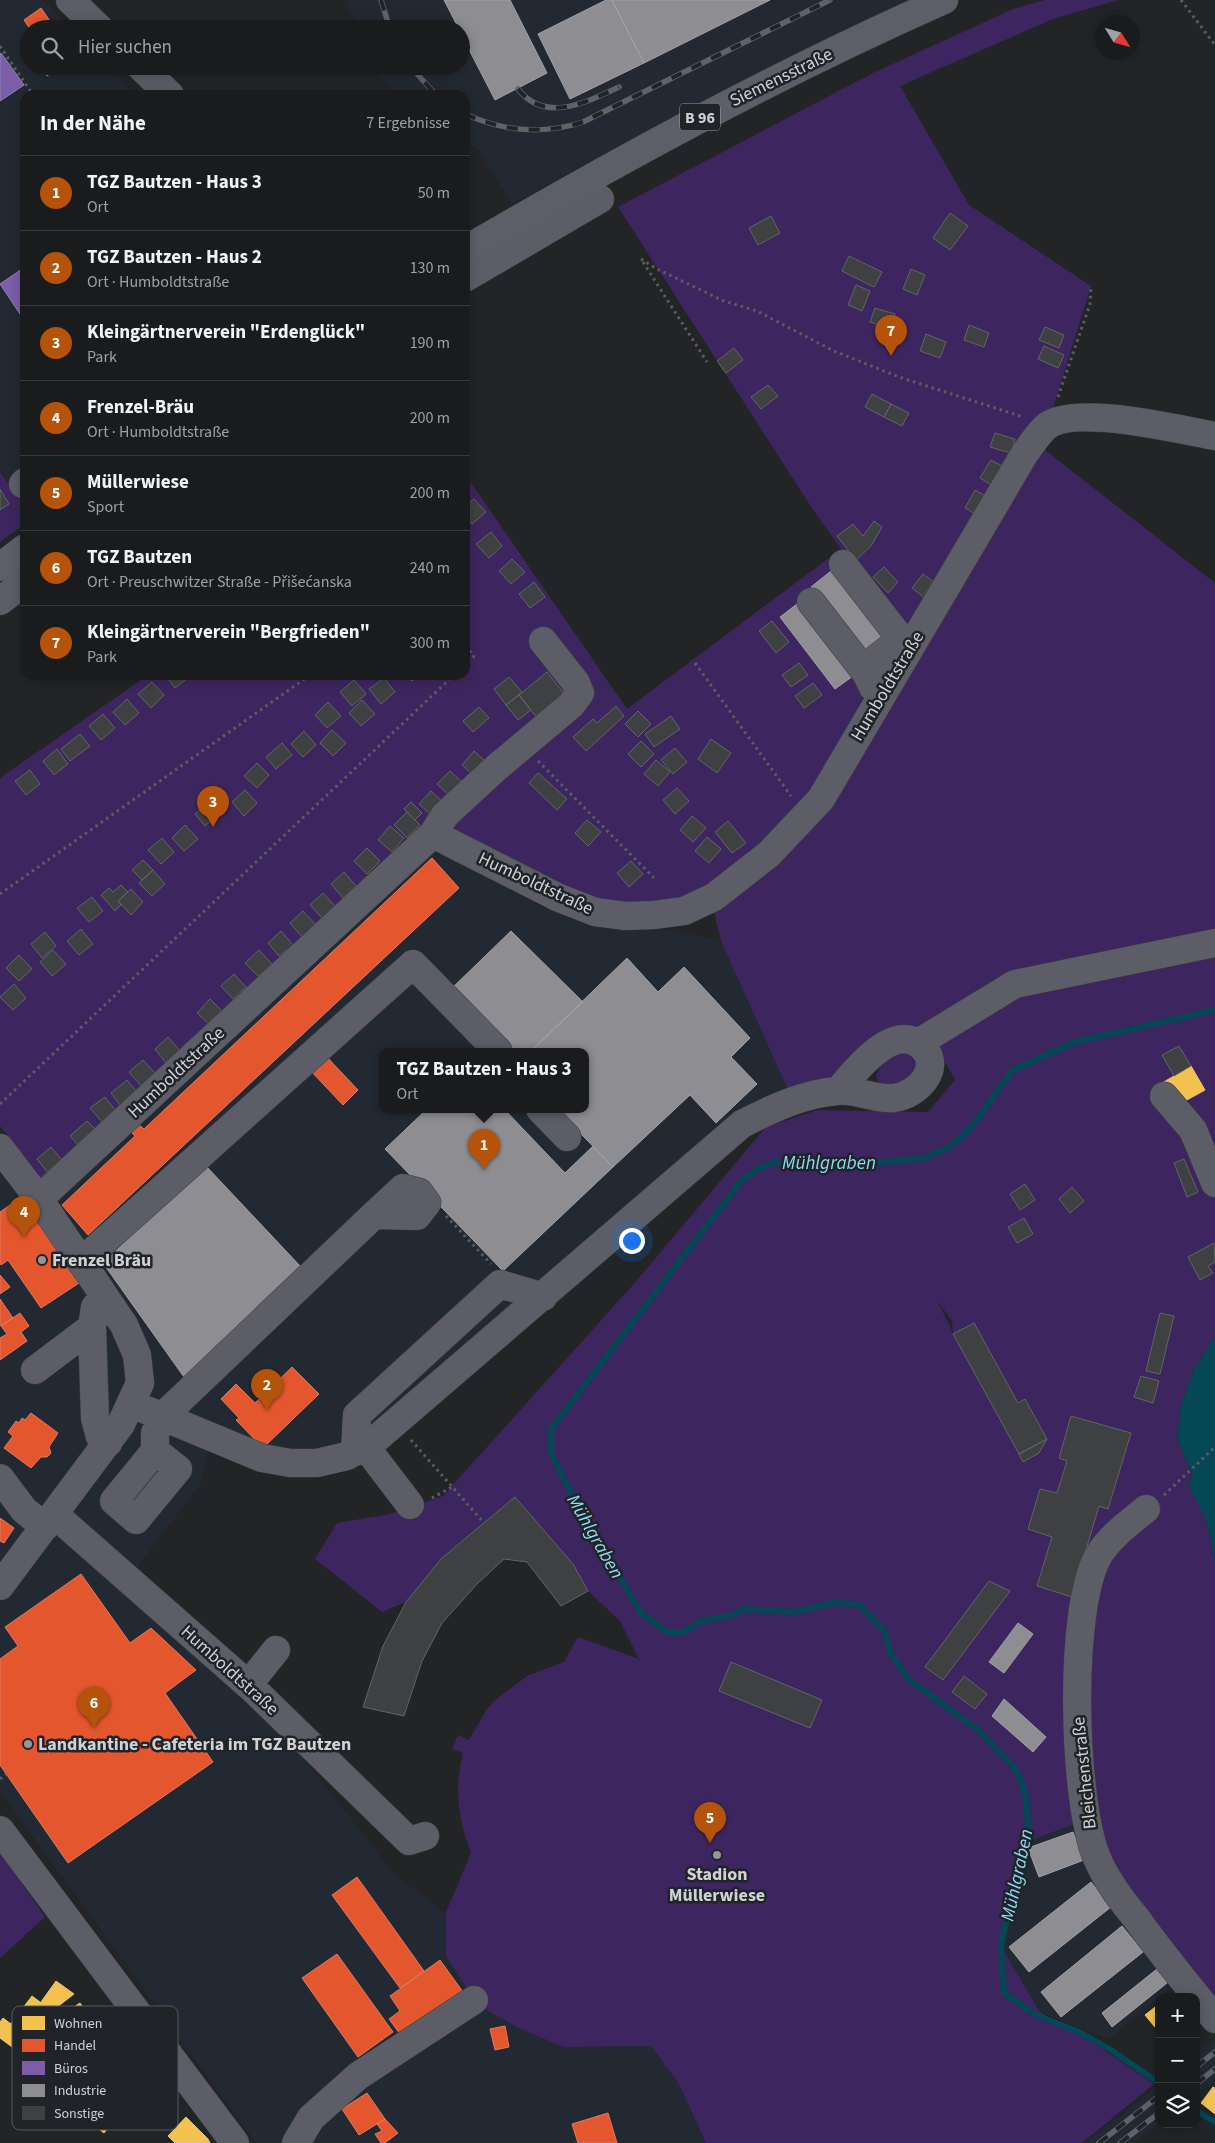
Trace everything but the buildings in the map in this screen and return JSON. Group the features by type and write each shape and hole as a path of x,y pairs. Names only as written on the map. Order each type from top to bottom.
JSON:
{"main road":[{"name":"Siemensstraße","path":"470,247 597,172 704,116 875,30 944,0"},
{"path":"0,568 20,552"}],"street":[{"path":"70,0 91,20"},
{"path":"149,75 165,90"},
{"path":"470,275 600,199"},
{"path":"1048,425 1073,418 1138,421 1215,436"},
{"name":"Humboldtstraße","path":"39,1199 432,834 557,897 595,912 626,916 654,915 684,911 714,897 769,854 821,799 1025,453 1048,425"},
{"path":"843,564 901,639 872,662 866,673"},
{"path":"0,602 20,586"},
{"path":"811,602 866,673 869,683 881,696"},
{"path":"432,834 445,815 496,768 571,705 580,693 576,683 543,641"},
{"path":"918,1043 1015,984 1215,943"},
{"path":"81,1262 413,964 495,1048"},
{"path":"132,1404 262,1458 290,1463 317,1463 347,1456 360,1449 396,1422 742,1124 775,1108 839,1090 892,1098 906,1096 919,1088 930,1070 926,1050 918,1043 898,1039 885,1045 862,1063 839,1090"},
{"path":"1164,1096 1193,1130 1215,1183"},
{"path":"544,1113 567,1137"},
{"path":"0,1586 108,1444 132,1404 140,1384 137,1355 124,1325 39,1199 4,1163"},
{"path":"155,1451 155,1433 163,1416 403,1188 419,1192 427,1203"},
{"path":"410,1505 360,1449 357,1415 500,1284 543,1296"},
{"path":"104,1297 95,1306 92,1327 95,1418 100,1436 108,1444"},
{"path":"36,1370 92,1327"},
{"name":"Humboldtstraße","path":"0,1478 24,1510 50,1521 248,1685 408,1841 425,1836"},
{"name":"Bleichenstraße","path":"1146,1509 1116,1533 1104,1547 1099,1554 1087,1586 1076,1678 1086,1820 1096,1858 1115,1891 1215,2020"},
{"path":"248,1685 276,1650"},
{"path":"0,1830 132,2006"},
{"path":"296,2143 311,2118 358,2076 474,2000"},
{"path":"178,2067 235,2143"}],"path":[{"path":"1181,0 1215,45"},
{"path":"0,46 30,90"},
{"path":"707,362 641,259 657,269 724,301 758,311 834,351 880,370 1048,425 1090,304 1091,286"},
{"path":"695,663 806,816"},
{"path":"0,894 303,680"},
{"path":"0,1104 449,680"},
{"path":"524,746 654,878"},
{"path":"427,1203 440,1210 496,1269"},
{"path":"396,1422 484,1523"},
{"path":"1180,1481 1215,1447"},
{"path":"0,1779 6,1774"}],"shaded area":[{"path":"0,0 42,0 63,20 20,20 20,75 117,75 131,90 20,90 20,499 0,470"},
{"path":"345,0 911,0 707,99 512,204 479,150 470,144 470,90 394,90 384,82 380,75 470,75 470,20 355,20"},
{"path":"1045,0 1118,0 1053,19 900,86 969,205 1091,286 1048,425 808,805 685,905 595,907 429,824 44,1183 0,1126 0,778 141,680 470,680 470,481 627,709 841,549 810,505 618,207 873,73 1013,9"},
{"path":"1040,446 1215,583 1215,1336 1195,1368 1181,1405 1177,1439 1193,1477 1188,1484 1206,1520 1215,1561 1215,2019 1200,1996 1200,1993 1198,1993 1085,1820 1024,1843 1001,1946 1040,2012 1100,2047 1154,2084 1082,2143 706,2143 679,2084 651,2046 564,2047 519,2028 479,2006 446,1956 446,1912 471,1853 460,1816 459,1804 458,1791 463,1753 452,1749 458,1735 469,1740 487,1709 496,1699 529,1675 564,1662 578,1637 639,1659 620,1621 588,1591 573,1564 515,1498 442,1558 406,1602 382,1612 315,1559 337,1523 390,1514 443,1496 632,1286 766,1127 818,1110 928,1112 955,1080 924,1024 890,1035 834,1080 789,1092 721,941 712,904 780,863","holes":["937,1300 952,1321 953,1333"]},
{"path":"0,472 20,499 20,528 0,542"},
{"path":"426,854 446,855 548,910 667,929 721,941 789,1092 364,1438 309,1454 271,1453 215,1429 201,1484 124,1584 307,1762 395,1875 446,1912 446,1956 564,2047 651,2046 679,2084 706,2143 256,2143 178,2036 178,2006 156,2006 0,1792 0,1164"},
{"path":"905,1051 914,1057 918,1068 900,1086 879,1084 876,1075 884,1060"},
{"path":"1086,1820 1182,1978 1164,1993 1155,1993 1155,2001 1109,2039 1040,2012 1002,1946 1024,1843"},
{"path":"0,1852 45,1917 0,1958"},
{"path":"1215,2042 1215,2080 1200,2091 1200,2049 1202,2045"},
{"path":"1155,2088 1155,2126 1132,2143 1084,2143"}],"water":[{"path":"1215,1336 1215,1560 1206,1520 1188,1484 1193,1477 1177,1439 1181,1405 1195,1368"}],"waterway":[{"name":"Mühlgraben","path":"1155,2080 1111,2050 1079,2032 1036,2015 1004,1993 1001,1945 1028,1825 1026,1799 1021,1780 1013,1766 977,1729 908,1679 891,1654 884,1630 858,1604 833,1603 795,1612 744,1609 732,1615 702,1621 682,1633 669,1633 641,1613 579,1509 551,1453 551,1429 741,1181 758,1169 774,1162 857,1165 925,1158 951,1146 969,1130 1013,1070 1075,1042 1215,1010"},
{"name":"Mühlgraben","path":"1200,2113 1215,2122"}],"railway":[{"path":"381,0 387,20"},
{"path":"470,116 493,124 538,130 553,129 583,122 830,0"},
{"path":"418,75 432,90"},
{"path":"518,89 529,100 541,106 553,108 567,107 594,99 619,87"},
{"path":"1200,2064 1215,2052"},
{"path":"1197,2083 1215,2069"},
{"path":"1099,2143 1155,2099"},
{"path":"1120,2143 1155,2116"}],"place":[{"name":"Kleingärtnerverein \"Bergfrieden\"","path":"891,356"},
{"name":"Kleingärtnerverein \"Erdenglück\"","path":"213,827"},
{"name":"TGZ Bautzen - Haus 3","path":"484,1170"},
{"name":"Frenzel-Bräu","path":"24,1237"},
{"name":"Frenzel Bräu","path":"42,1260"},
{"name":"TGZ Bautzen - Haus 2","path":"267,1410"},
{"name":"TGZ Bautzen","path":"94,1728"},
{"name":"Landkantine - Cafeteria im TGZ Bautzen","path":"28,1744"},
{"name":"Müllerwiese","path":"710,1843"},
{"name":"Stadion Müllerwiese","path":"717,1855"}]}
